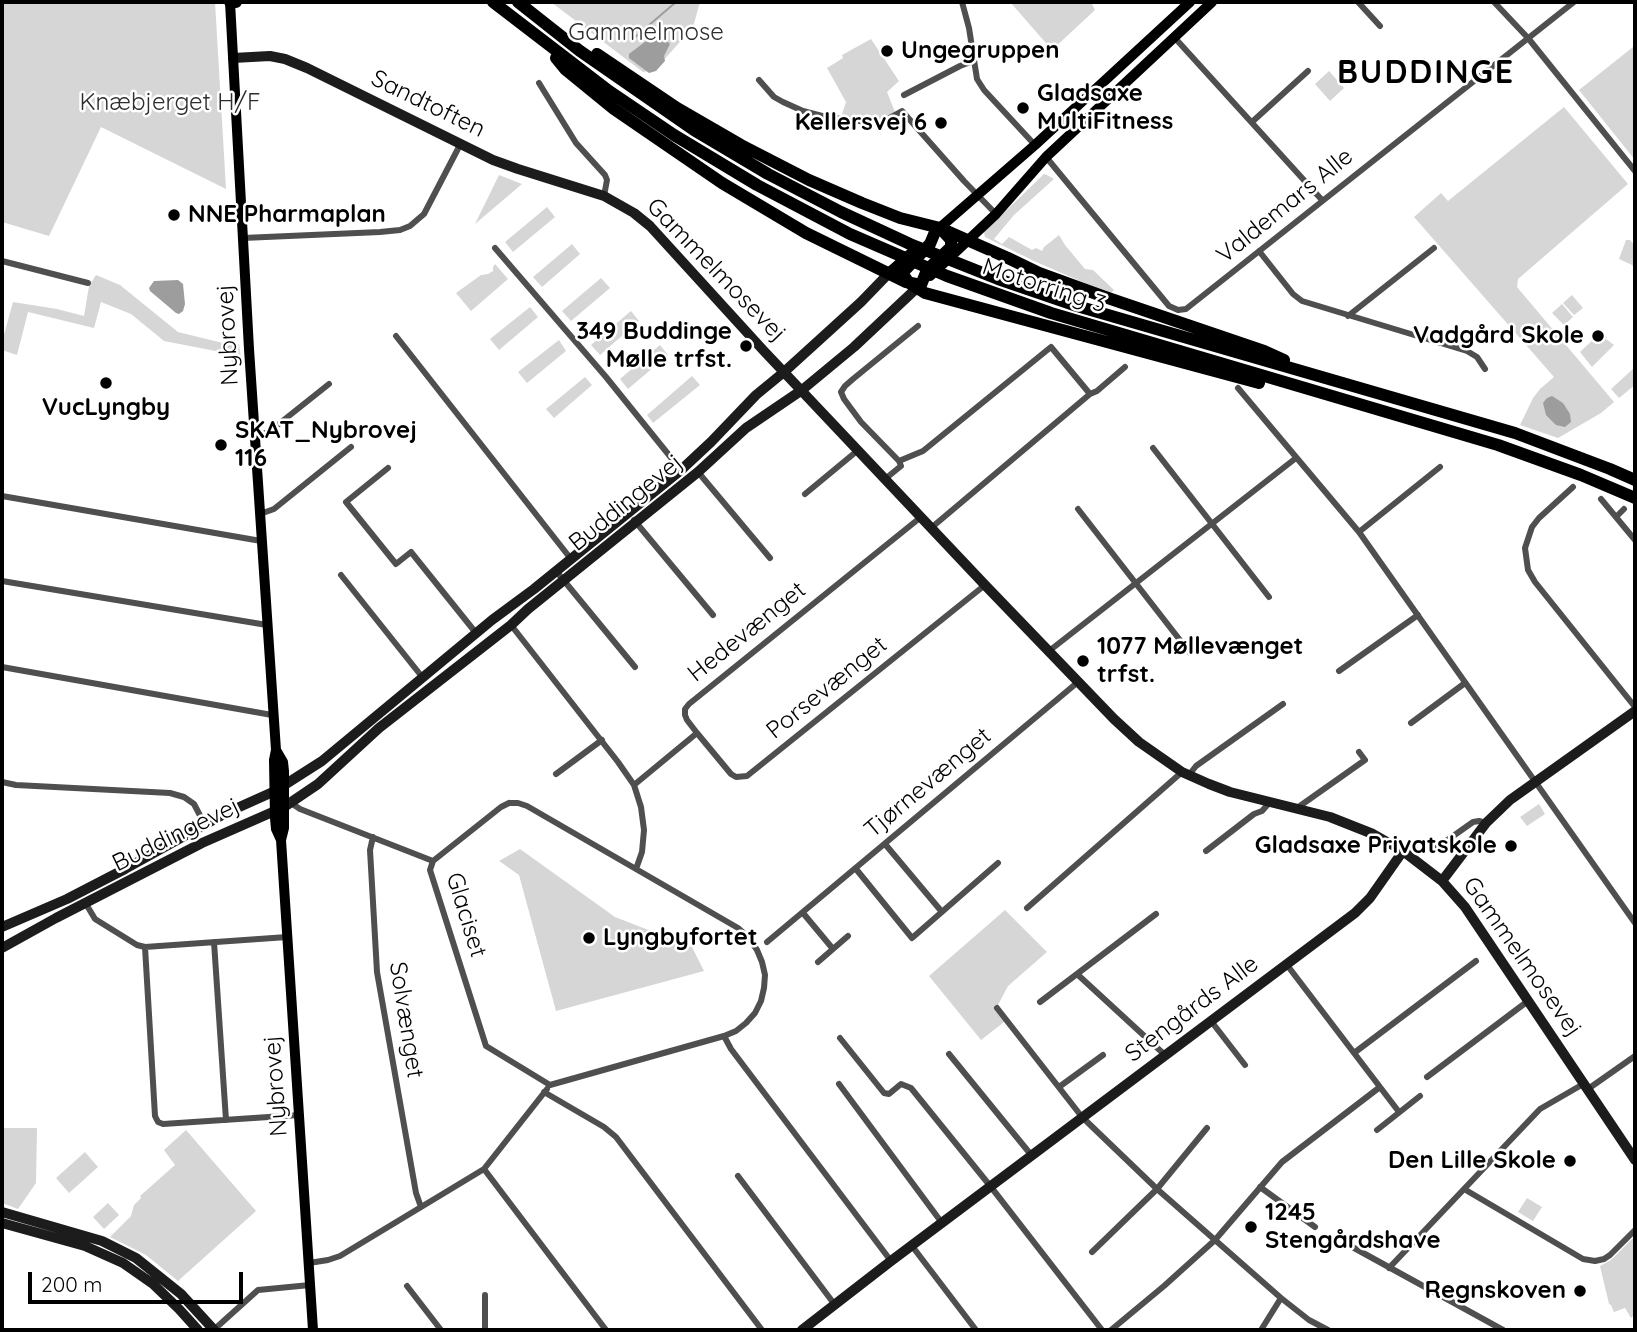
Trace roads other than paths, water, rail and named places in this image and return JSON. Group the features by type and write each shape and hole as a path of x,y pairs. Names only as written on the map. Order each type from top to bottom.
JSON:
{"highway":[{"name":"Motorring 3","path":"493,2 609,91 674,135 757,185 850,234 947,276 1051,313 1498,445 1635,498"},
{"name":"Motorring 3","path":"518,2 580,51 694,130 768,174 910,244 998,279 1077,306 1515,433 1635,480"},
{"path":"518,2 677,108 809,180 862,204 937,230 1105,298 1264,351 1325,379"},
{"path":"537,37 565,69 614,109 722,183 806,233 938,297 1267,385 1348,401"},
{"path":"905,279 927,270 951,247 951,240 937,230"},
{"path":"905,279 903,271 930,244 937,230"}],"main road":[{"name":"Nybrovej","path":"232,2 249,349 272,715 276,750 283,762 279,788 284,828 281,840 313,1330"},
{"path":"937,230 1035,145 1189,2"},
{"name":"Buddingevej","path":"905,279 966,243 996,214 1046,156 1212,2"}],"street":[{"path":"962,2 977,79 1035,145"},
{"path":"1358,2 1380,26"},
{"path":"1494,2 1528,38 1635,171"},
{"name":"Valdemars Alle","path":"1046,156 1169,306 1178,310 1186,309 1573,2"},
{"path":"1174,37 1322,200"},
{"name":"Sandtoften","path":"233,58 270,56 285,59 493,160 604,196"},
{"path":"904,95 973,61"},
{"path":"1252,122 1308,71"},
{"path":"759,80 774,97 783,102 826,117 876,123 902,111 996,214"},
{"path":"539,83 576,143 605,175 607,180 604,196"},
{"path":"243,238 380,232 410,226 424,214 461,143"},
{"name":"Gammelmosevej","path":"604,196 634,213 650,226 857,451 1139,742 1186,774 1230,792 1341,820 1373,834 1403,851 1442,881 1465,907 1635,1160"},
{"path":"495,248 606,377 681,470"},
{"path":"1348,316 1434,248"},
{"path":"1259,251 1302,301 1467,351 1477,357 1485,369"},
{"path":"2,261 88,283"},
{"name":"Buddingevej","path":"2,948 202,843 283,807 318,784 379,728 564,580 711,442 756,395 861,302 905,279"},
{"name":"Buddingevej","path":"2,927 76,894 153,854 279,788 321,761 476,633 571,559 698,472 746,428 802,390 854,347 905,279"},
{"path":"885,479 901,466 899,461 861,422 841,391 918,326"},
{"path":"396,336 571,559"},
{"path":"899,461 923,451 1051,346 1090,394"},
{"path":"931,528 1125,367"},
{"path":"256,437 270,431 328,384"},
{"path":"1238,388 1359,532 1635,923"},
{"path":"1248,401 1257,394"},
{"path":"260,514 274,509 351,447"},
{"path":"1153,448 1269,597"},
{"path":"804,494 857,451"},
{"path":"1049,651 1296,458"},
{"path":"1359,532 1440,467"},
{"path":"388,468 346,502 397,564 411,552 476,633"},
{"path":"698,472 770,558"},
{"path":"1442,881 1486,823 1510,800 1635,709 1528,570 1525,548 1532,527 1539,517 1573,487"},
{"path":"2,496 261,541"},
{"path":"1601,499 1635,540"},
{"path":"1078,509 1190,653"},
{"path":"1616,517 1625,509"},
{"name":"Hedevænget","path":"697,733 685,715 689,704 921,517"},
{"path":"632,518 713,615"},
{"path":"556,571 635,667"},
{"path":"341,575 423,678"},
{"path":"2,581 267,625"},
{"name":"Porsevænget","path":"697,733 731,774 736,777 747,776 985,585"},
{"path":"1339,671 1418,615"},
{"path":"511,625 634,785 644,830 642,852 636,869"},
{"path":"2,667 272,715"},
{"name":"Tjørnevænget","path":"767,942 1078,682"},
{"path":"1411,723 1465,683"},
{"path":"1027,908 1196,766 1283,705"},
{"path":"634,785 697,733"},
{"path":"556,774 602,740"},
{"path":"1296,809 1365,760 1359,752"},
{"path":"2,782 170,793 184,797 194,804 205,825"},
{"path":"1206,851 1254,814 1262,811 1270,802"},
{"name":"Glaciset","path":"518,803 636,869 738,928 749,938 757,950 765,975 761,1001 746,1023 724,1037 550,1085 486,1046 430,870 433,860 501,807 518,803"},
{"path":"283,807 300,808 433,860"},
{"path":"1432,851 1473,822 1486,823"},
{"name":"Solvænget","path":"373,836 370,849 377,972 421,1207"},
{"path":"885,844 942,912"},
{"name":"Stengårds Alle","path":"809,1328 912,1245 1355,913 1370,898 1403,851"},
{"path":"856,869 912,938 999,863"},
{"path":"86,904 95,919 137,945 145,947 287,937"},
{"path":"803,913 833,949"},
{"path":"1040,1002 1156,914"},
{"path":"818,962 848,936"},
{"path":"214,942 226,1120"},
{"path":"145,947 155,1116 158,1122 163,1124 299,1115"},
{"path":"1354,1053 1476,961"},
{"path":"1287,965 1399,1112"},
{"path":"1077,974 1165,1055"},
{"path":"1427,1077 1528,1001"},
{"path":"997,1008 1082,1117 1215,1240 1302,1315 1328,1330"},
{"path":"1211,1021 1245,1065"},
{"path":"724,1037 891,1261"},
{"path":"840,1038 884,1093 889,1094 901,1084 911,1088 1102,1330"},
{"path":"949,1054 1032,1156"},
{"path":"1059,1087 1102,1055"},
{"path":"1389,1268 1539,1109 1586,1086 1635,1056"},
{"path":"839,1084 942,1223"},
{"path":"309,1263 340,1256 484,1169 550,1085"},
{"path":"1111,1330 1215,1240 1289,1156 1380,1087"},
{"path":"544,1092 604,1127 616,1138 762,1330"},
{"path":"1377,1129 1420,1096"},
{"path":"1092,1252 1157,1189 1207,1128"},
{"path":"484,1169 606,1330"},
{"path":"738,1176 835,1305"},
{"path":"1260,1187 1315,1227"},
{"path":"1464,1189 1583,1259 1604,1259 1635,1230"},
{"path":"2,1212 102,1241 136,1258 181,1294 216,1328 258,1290 310,1285"},
{"path":"2,1223 85,1246 123,1263 153,1284 198,1330"},
{"path":"1345,1243 1503,1330"},
{"path":"912,1245 976,1330"},
{"path":"407,1286 441,1330"},
{"path":"485,1295 485,1330"},
{"path":"1261,1330 1281,1297"}],"waterway":[{"path":"634,38 676,2"}],"place":[{"name":"Ungegruppen","path":"887,51"},
{"name":"Gladsaxe MultiFitness","path":"1023,108"},
{"name":"Kellersvej 6","path":"941,123"},
{"name":"NNE Pharmaplan","path":"174,215"},
{"name":"Vadgård Skole","path":"1598,336"},
{"name":"349 Buddinge Mølle trfst.","path":"746,346"},
{"name":"VucLyngby","path":"106,383"},
{"name":"SKAT_Nybrovej 116","path":"221,445"},
{"name":"1077 Møllevænget trfst.","path":"1083,661"},
{"name":"Gladsaxe Privatskole","path":"1511,846"},
{"name":"Lyngbyfortet","path":"589,938"},
{"name":"Den Lille Skole","path":"1570,1161"},
{"name":"1245 Stengårdshave","path":"1251,1227"},
{"name":"Regnskoven","path":"1580,1291"}],"district":[{"name":"BUDDINGE","path":"1426,73"}],"park label":[{"name":"Gammelmose","path":"646,33"},
{"name":"Knæbjerget H/F","path":"170,103"}]}
